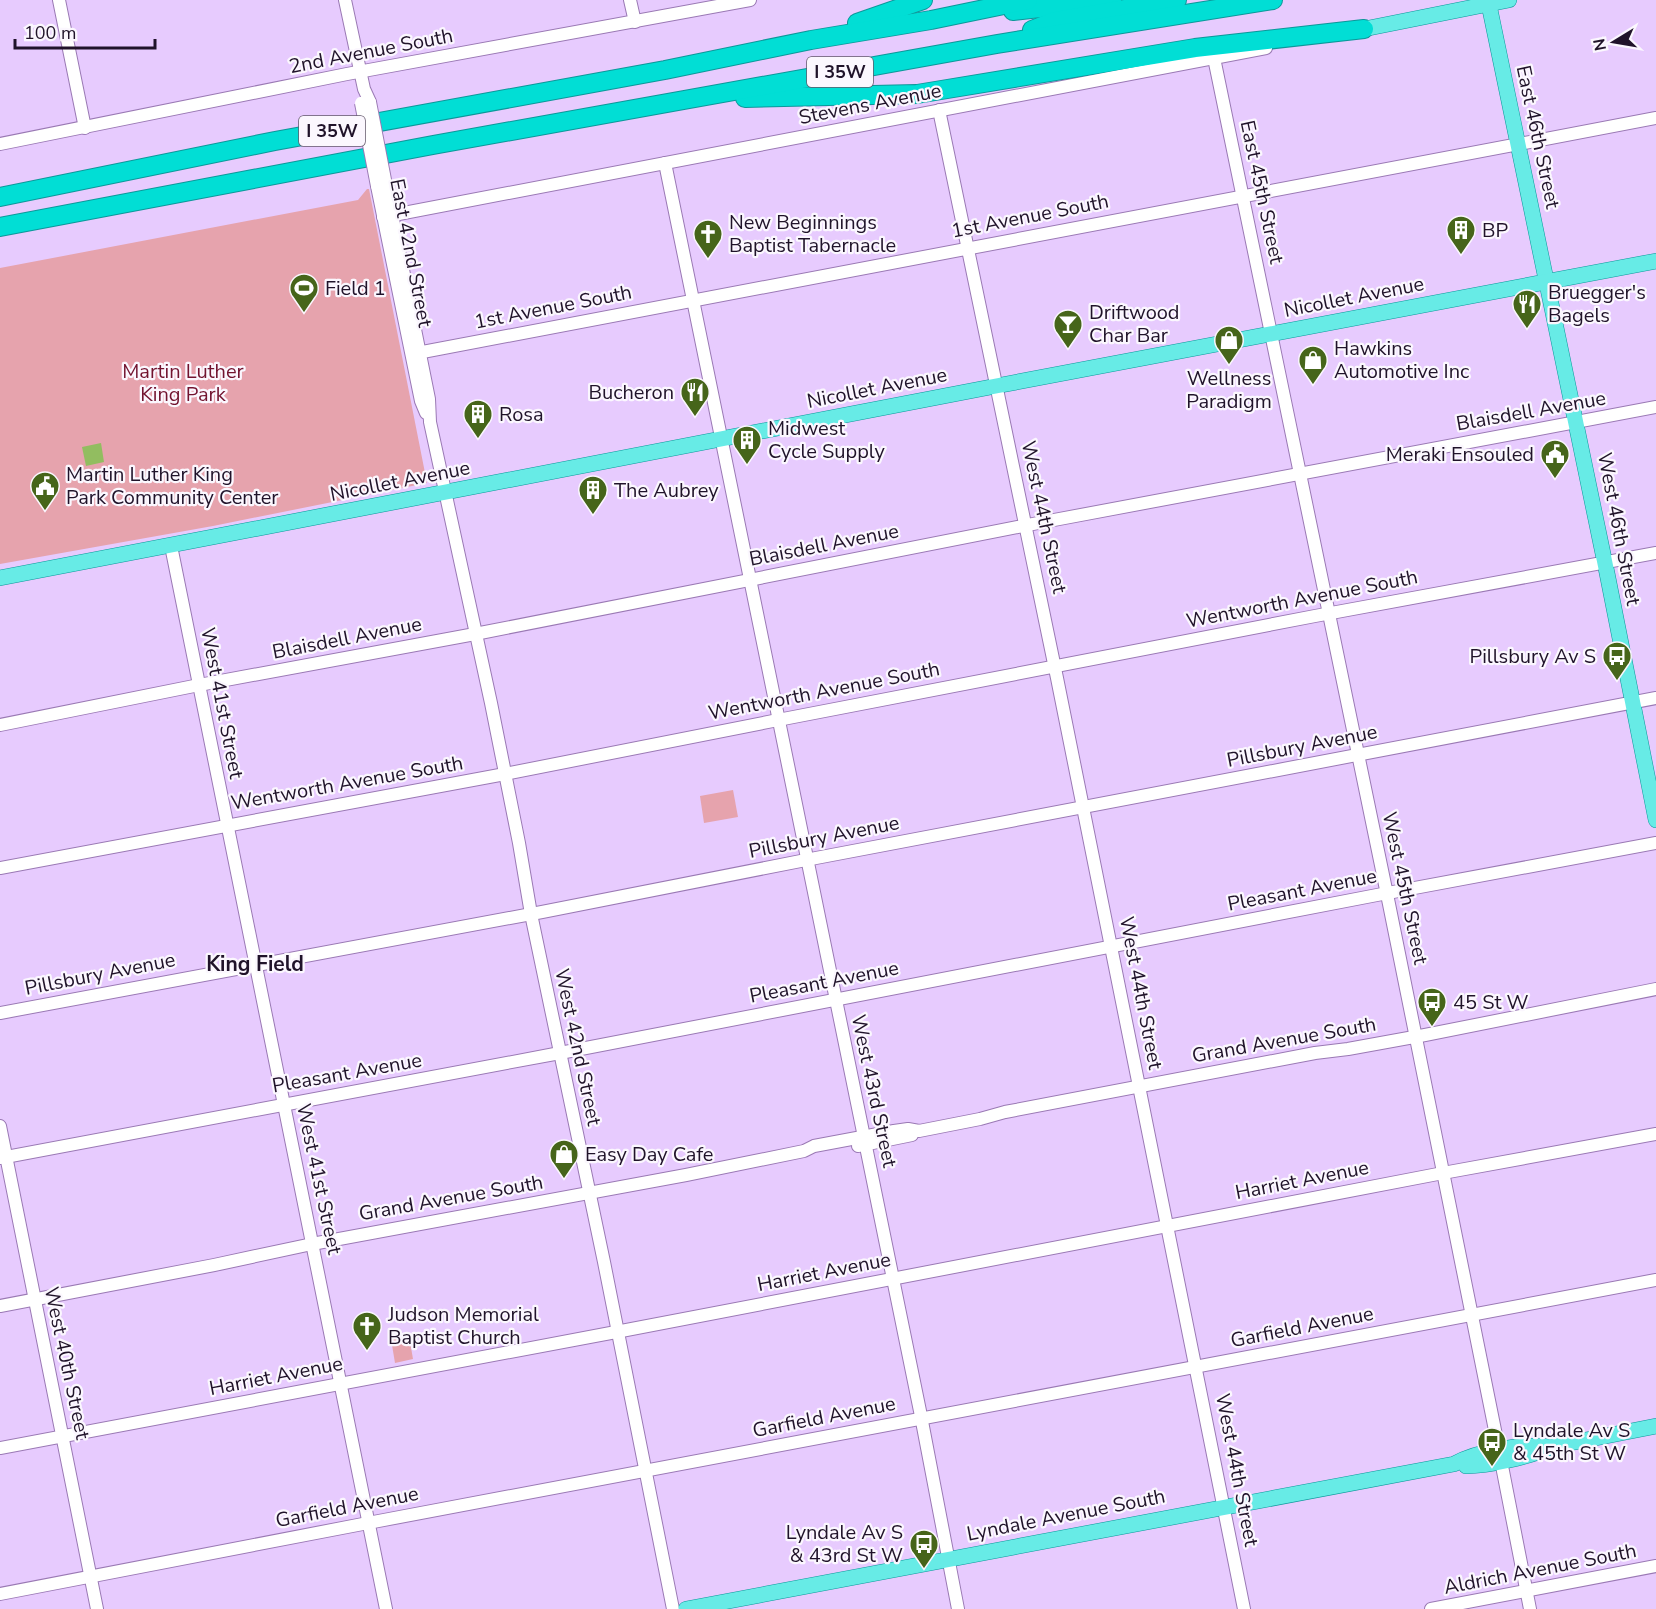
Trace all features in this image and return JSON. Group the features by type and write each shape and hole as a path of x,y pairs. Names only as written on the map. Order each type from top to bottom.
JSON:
{"highway":[{"path":"811,40 923,0"},
{"name":"I 35W","path":"0,196 275,141 665,70 811,40 931,20 1028,0"},
{"path":"931,20 1112,0"},
{"path":"997,44 1055,21 1177,0"},
{"name":"I 35W","path":"0,227 422,147 997,44 1273,0"},
{"path":"684,100 917,94 1196,48 1364,29"}],"main road":[{"path":"1364,29 1488,2 1509,0"},
{"name":"East 46th Street","path":"1488,2 1546,282"},
{"name":"Nicollet Avenue","path":"0,578 1656,261"},
{"name":"West 46th Street","path":"1546,282 1656,820"},
{"name":"Lyndale Avenue South","path":"686,1609 1454,1464 1468,1466 1539,1445 1550,1447 1656,1426"}],"street":[{"path":"59,0 85,128"},
{"name":"East 42nd Street","path":"345,0 416,354 429,399 430,422 445,494"},
{"path":"630,0 635,22"},
{"name":"2nd Avenue South","path":"0,144 360,72 750,0"},
{"name":"Stevens Avenue","path":"388,216 1364,29"},
{"name":"East 45th Street","path":"1214,58 1271,335"},
{"name":"West 44th Street","path":"939,111 1084,807 1244,1609"},
{"name":"1st Avenue South","path":"416,354 1656,118"},
{"name":"West 43rd Street","path":"665,163 958,1609"},
{"name":"West 45th Street","path":"1271,335 1530,1609"},
{"name":"Blaisdell Avenue","path":"0,725 1300,473 1656,407"},
{"name":"West 42nd Street","path":"445,494 505,774 531,914 673,1609"},
{"name":"West 41st Street","path":"171,546 386,1609"},
{"name":"Wentworth Avenue South","path":"0,868 505,774 1055,666 1656,553"},
{"name":"Pillsbury Avenue","path":"0,1013 531,914 1656,698"},
{"name":"Pleasant Avenue","path":"3,1158 1656,843"},
{"name":"Grand Avenue South","path":"0,1306 312,1244 686,1175 804,1151 814,1146 864,1141 908,1129 919,1131 1005,1112 1656,989"},
{"name":"West 40th Street","path":"0,1126 3,1158 63,1437 97,1609"},
{"name":"Harriet Avenue","path":"0,1448 1656,1134"},
{"name":"Garfield Avenue","path":"0,1594 1656,1280"},
{"name":"Aldrich Avenue South","path":"1431,1609 1656,1566"}],"green space":[{"name":"Martin Luther King Park","path":"369,189 427,483 213,526 0,564 0,268 358,200"},
{"path":"733,790 738,817 704,823 700,796"},
{"path":"409,1336 413,1359 395,1363 391,1339"}],"shaded area":[{"path":"101,443 104,462 86,466 82,447"}],"place":[{"name":"BP","path":"1461,256"},
{"name":"New Beginnings Baptist Tabernacle","path":"708,260"},
{"name":"Field 1","path":"304,314"},
{"name":"Bruegger's Bagels","path":"1527,330"},
{"name":"Driftwood Char Bar","path":"1068,350"},
{"name":"Wellness Paradigm","path":"1229,366"},
{"name":"Hawkins Automotive Inc","path":"1313,386"},
{"name":"Bucheron","path":"695,418"},
{"name":"Rosa","path":"478,440"},
{"name":"Midwest Cycle Supply","path":"747,466"},
{"name":"Meraki Ensouled","path":"1555,480"},
{"name":"Martin Luther King Park Community Center","path":"45,512"},
{"name":"The Aubrey","path":"593,516"},
{"name":"Pillsbury Av S","path":"1617,682"},
{"name":"45 St W","path":"1432,1028"},
{"name":"Easy Day Cafe","path":"564,1180"},
{"name":"Judson Memorial Baptist Church","path":"367,1352"},
{"name":"Lyndale Av S & 45th St W","path":"1492,1468"},
{"name":"Lyndale Av S & 43rd St W","path":"924,1570"}],"district":[{"name":"King Field","path":"255,964"}]}
